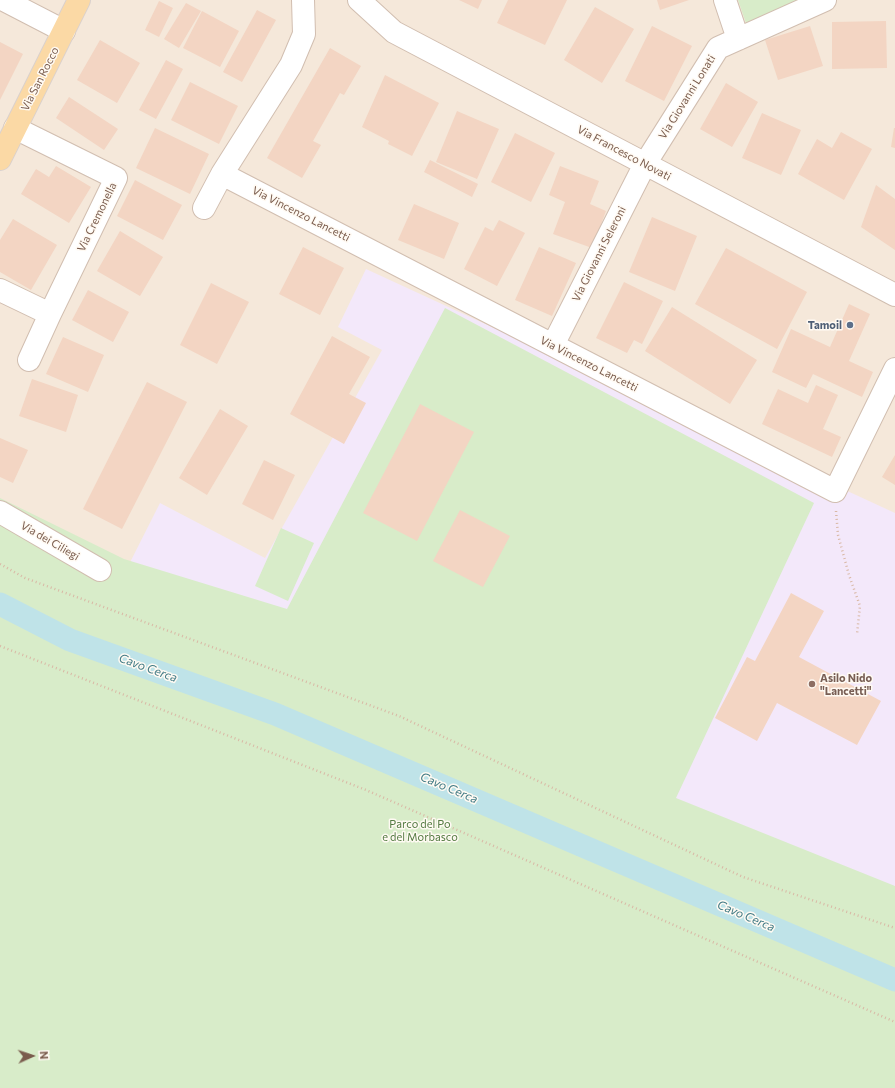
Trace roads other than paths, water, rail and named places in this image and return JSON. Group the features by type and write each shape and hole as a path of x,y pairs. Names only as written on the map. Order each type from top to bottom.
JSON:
{"main road":[{"name":"Via San Rocco","path":"0,159 79,0"}],"street":[{"path":"4,0 64,32"},
{"path":"204,208 222,174 291,65 304,34 303,0"},
{"name":"Via Francesco Novati","path":"359,0 394,32 895,295"},
{"path":"725,0 738,39"},
{"name":"Via Giovanni Lonati","path":"645,164 718,48 826,0"},
{"name":"Via Cremonella","path":"15,128 116,178 29,360"},
{"name":"Via Giovanni Seleroni","path":"552,345 645,164"},
{"name":"Via Vincenzo Lancetti","path":"222,174 835,491 895,369"},
{"path":"0,290 50,314"},
{"name":"Via dei Ciliegi","path":"0,512 100,570"}],"waterway":[{"name":"Cavo Cerca","path":"0,604 70,640 275,714 895,980"}],"place":[{"name":"Tamoil","path":"850,325"},
{"name":"Asilo Nido \"Lancetti\"","path":"812,684"}],"park label":[{"name":"Parco del Po e del Morbasco","path":"420,830"}]}
